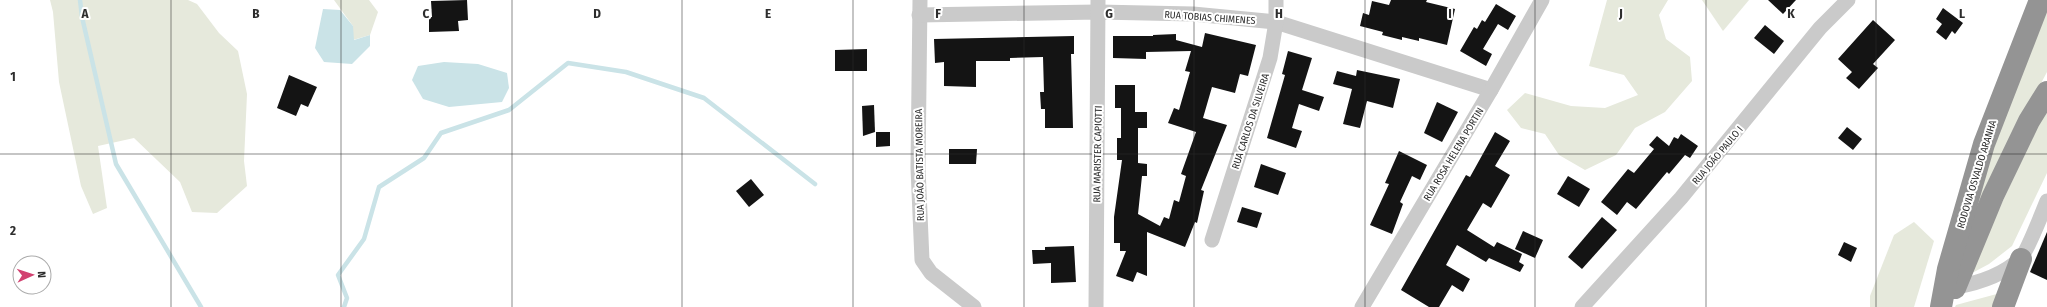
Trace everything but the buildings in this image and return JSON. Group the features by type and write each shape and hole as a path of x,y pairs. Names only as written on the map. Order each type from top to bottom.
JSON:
{"highway":[{"name":"RODOVIA OSVALDO ARANHA","path":"1942,307 1948,269 1984,144 2038,2"},
{"name":"RODOVIA OSVALDO ARANHA","path":"1942,307 1956,287 1993,196 2029,121 2047,92"},
{"path":"2003,307 2021,259"}],"street":[{"name":"RUA CARLOS DA SILVEIRA","path":"1212,240 1270,58 1276,22 1276,0"},
{"name":"RUA ROSA HELENA PORTIN","path":"1362,307 1491,90 1542,0"},
{"name":"RUA JOÃO PAULO I","path":"1582,307 1681,198 1820,28 1848,0"},
{"name":"RUA TOBIAS CHIMENES","path":"920,7 1098,6 1276,22 1491,90"},
{"name":"RUA MARISTER CAPIOTTI","path":"1096,307 1098,6"},
{"name":"RUA JOÃO BATISTA MOREIRA","path":"920,7 918,168 922,260 931,273 974,307"},
{"path":"1956,287 1974,284 1994,275 2021,259 2047,201"}],"shaded area":[{"path":"50,0 188,0 197,4 219,33 238,51 247,94 244,161 247,186 217,213 192,212 180,182 134,138 98,146 107,208 93,214 81,186 59,82 53,12"},
{"path":"334,0 369,0 378,12 370,35 353,40 353,26"},
{"path":"1607,0 1668,0 1659,15 1666,39 1690,57 1692,81 1665,112 1635,128 1616,155 1585,170 1559,155 1545,134 1521,128 1507,110 1525,93 1571,106 1605,108 1638,95 1624,75 1589,66"},
{"path":"1702,0 1749,0 1723,31"},
{"path":"2047,4 2047,72 2015,132 1973,223 1987,150"},
{"path":"2047,105 2047,173 2012,246 1989,264 1974,272 1970,272"},
{"path":"1914,222 1934,241 1914,307 1870,307 1870,296 1894,235"},
{"path":"2004,292 1998,307 1955,307 1956,305"}],"water":[{"path":"323,9 340,10 353,26 354,40 370,35 370,46 352,64 324,62 315,48"},
{"path":"444,62 478,64 507,73 509,88 502,102 449,107 423,99 412,80 418,66"}],"waterway":[{"path":"80,0 82,17 116,164 201,307"},
{"path":"344,307 347,298 338,275 364,239 379,187 424,158 441,133 509,110 568,63 626,72 704,98 815,184"}]}
